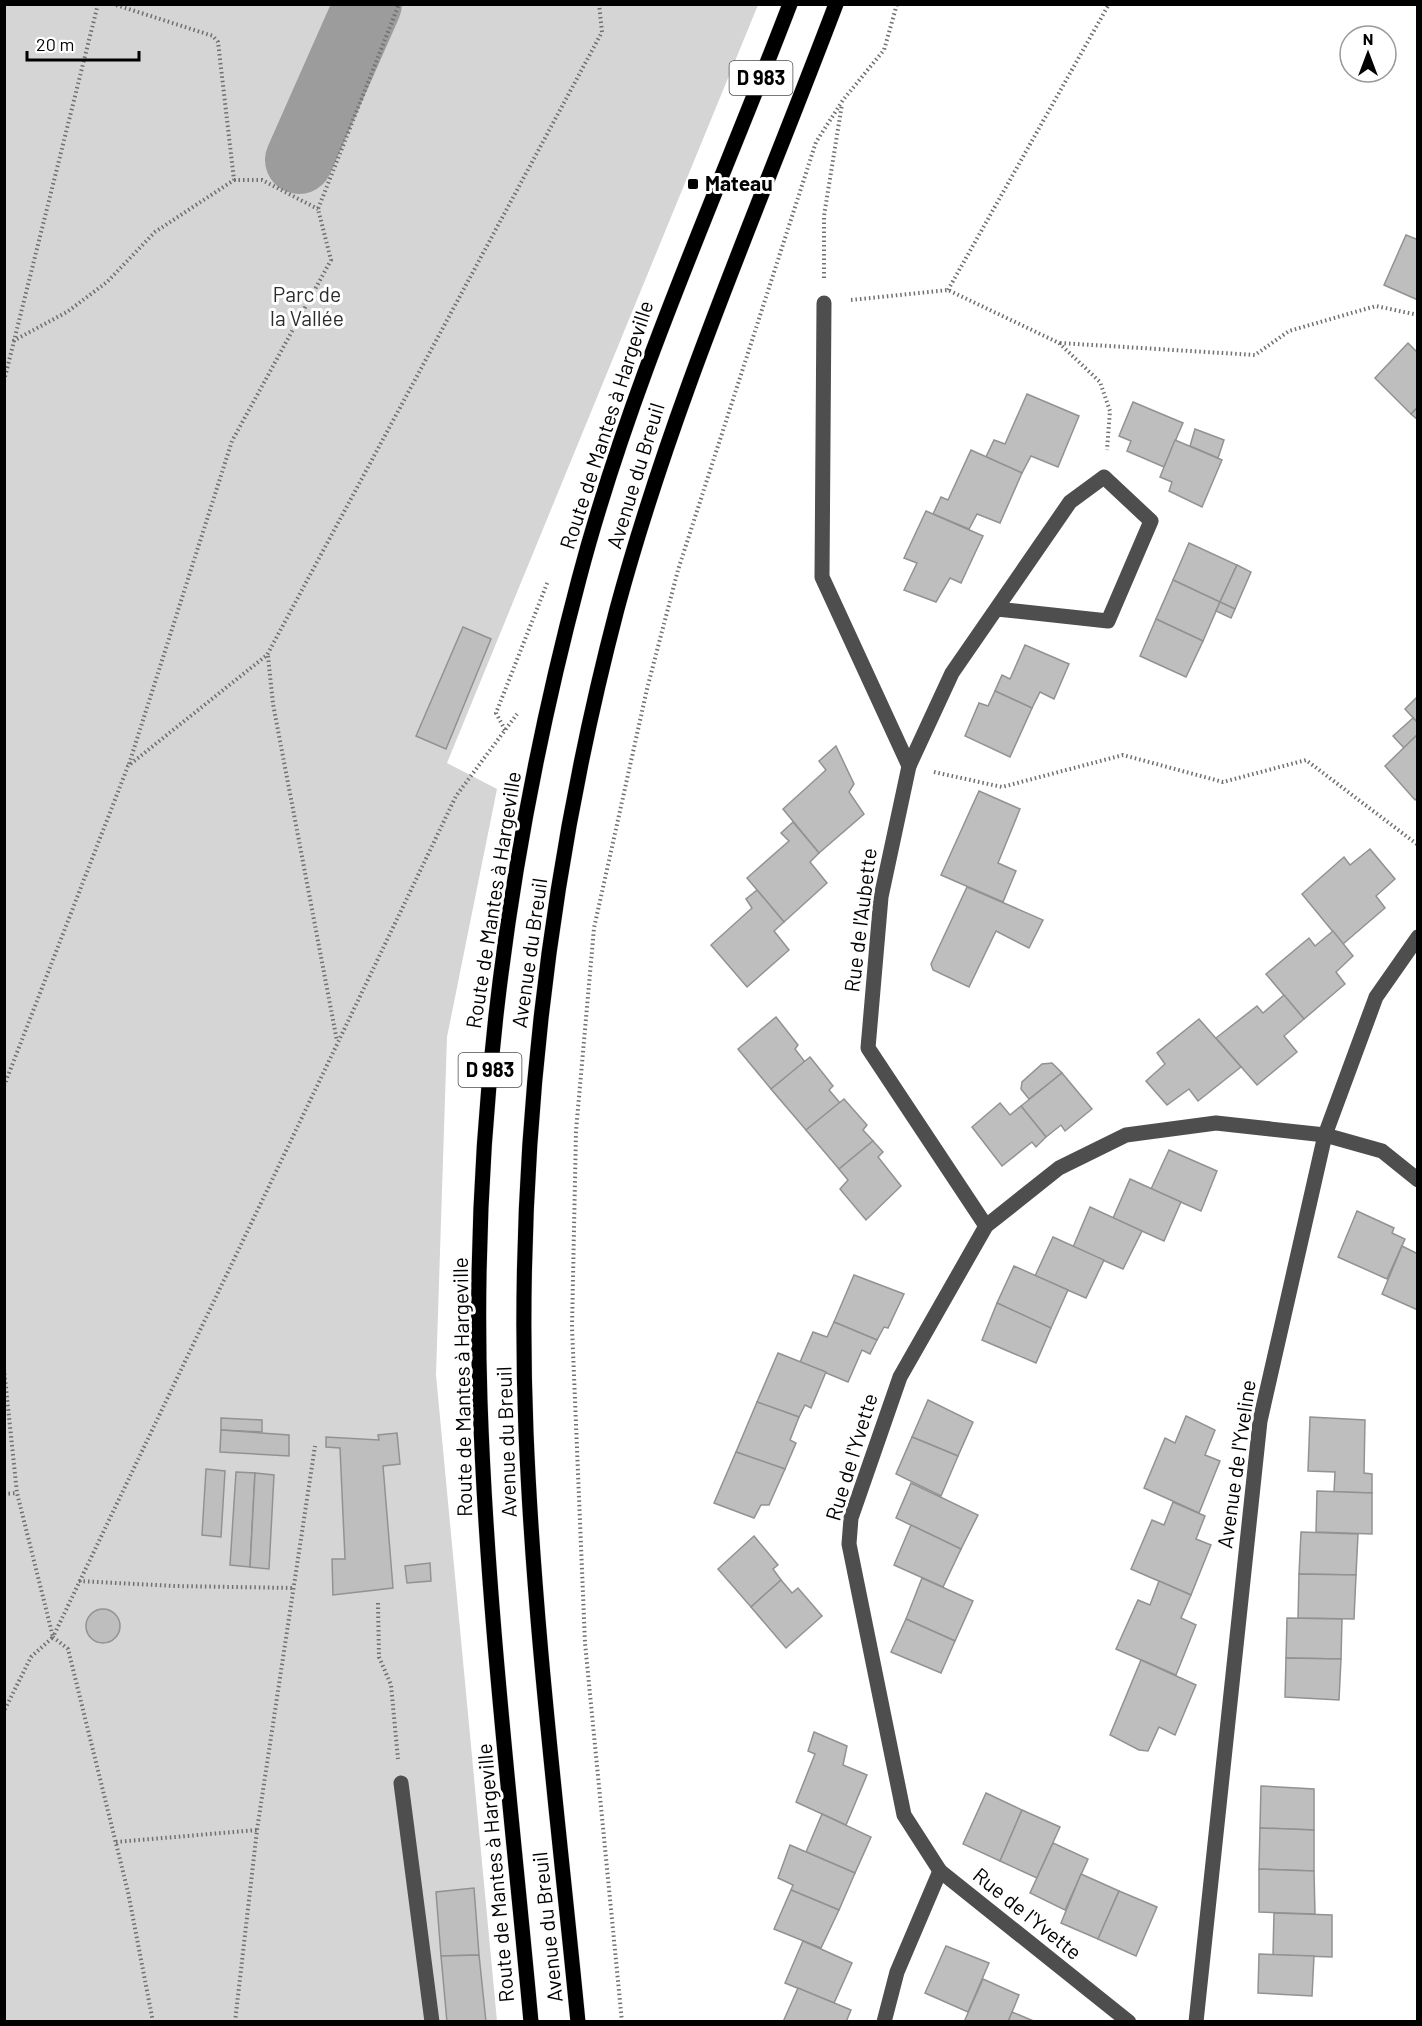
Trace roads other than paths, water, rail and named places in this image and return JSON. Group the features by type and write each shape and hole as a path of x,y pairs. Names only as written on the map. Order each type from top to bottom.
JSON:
{"main road":[{"name":"Route de Mantes à Hargeville","path":"531,2022 494,1623 480,1400 482,1166 506,933 523,828 558,664 601,504 668,306 790,4"},
{"name":"Avenue du Breuil","path":"578,2022 531,1518 526,1430 528,1201 532,1127 546,977 568,833 597,695 618,608 658,472 682,398 732,266 836,4"}],"street":[{"path":"824,303 822,577 909,766"},
{"name":"Rue de l'Aubette","path":"986,1227 868,1048 881,897 909,766 952,674 1070,502 1104,477 1151,521 1108,621 997,609"},
{"name":"Avenue de l'Yveline","path":"1196,2022 1260,1421 1325,1135 1376,998 1418,937"},
{"name":"Rue de l'Yvette","path":"1129,2022 940,1871 904,1815 849,1544 850,1518 900,1377 986,1227 1059,1168 1126,1135 1216,1123 1325,1135 1382,1151 1418,1180"},
{"path":"401,1783 432,2022"},
{"path":"884,2022 897,1972 940,1871"}],"waterway":[{"path":"299,160 368,4"}],"place":[{"name":"Mateau","path":"693,184"}],"park label":[{"name":"Parc de la Vallée","path":"307,307"}]}
